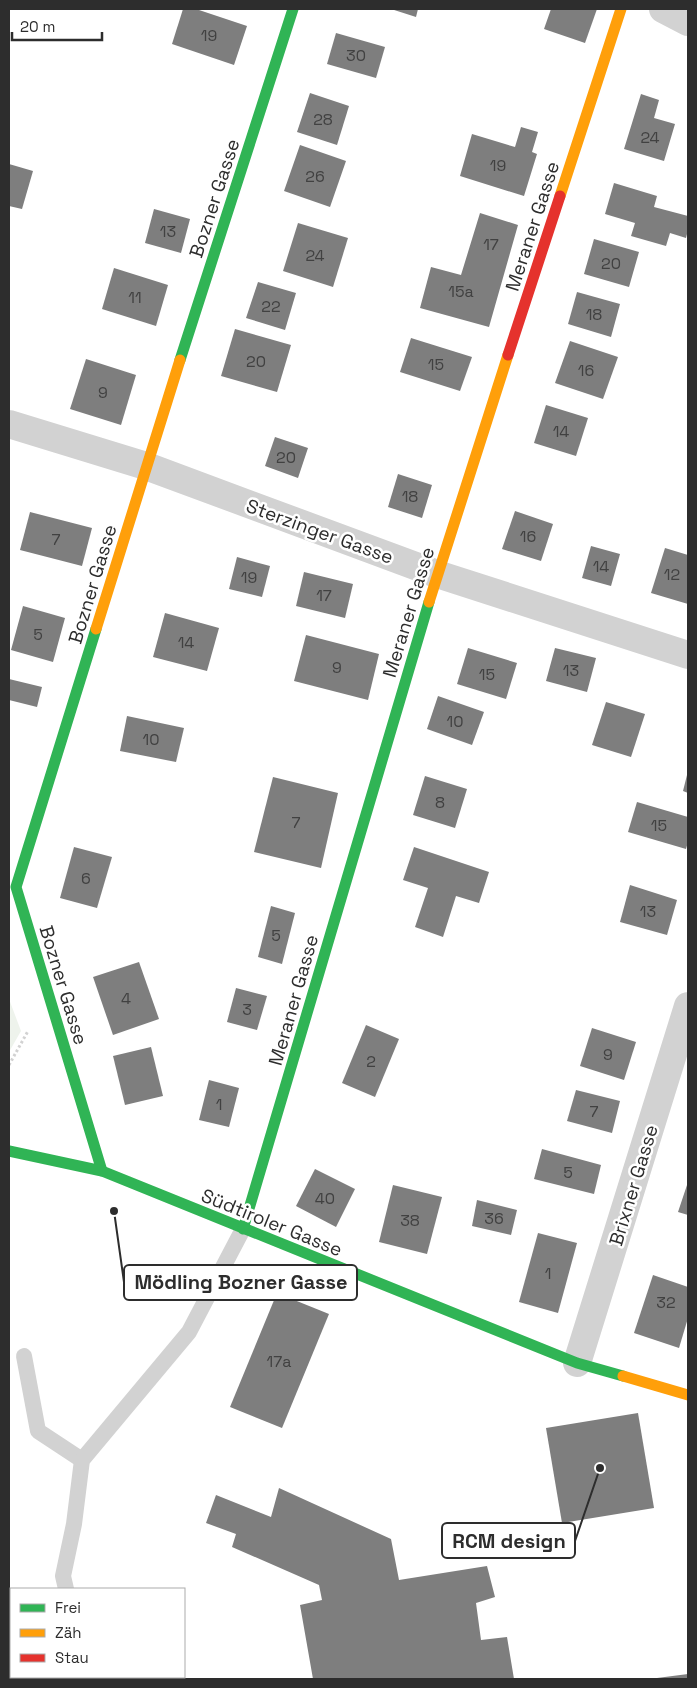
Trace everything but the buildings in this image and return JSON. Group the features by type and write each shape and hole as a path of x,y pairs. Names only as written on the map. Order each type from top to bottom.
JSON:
{"street":[{"name":"Bozner Gasse","path":"102,1171 16,888 146,466 293,9"},
{"name":"Meraner Gasse","path":"244,1229 437,574 621,9"},
{"path":"663,9 688,22"},
{"name":"Sterzinger Gasse","path":"9,424 146,466 437,574 688,655"},
{"name":"Brixner Gasse","path":"577,1363 688,1006"},
{"name":"Südtiroler Gasse","path":"9,1151 102,1171 577,1363 688,1395"}],"lane":[{"path":"66,1588 63,1576 74,1524 82,1460 189,1332 244,1229"},
{"path":"24,1356 38,1430 82,1460"}],"shaded area":[{"path":"9,999 21,1031 9,1052"}],"railway":[{"path":"9,1595 10,1600"},
{"path":"9,1667 10,1671"}],"traffic: fast":[{"path":"180,360 293,9"},
{"path":"243,1229 429,602"},
{"path":"96,629 16,887 102,1171"},
{"path":"9,1151 102,1171 577,1363 623,1376"}],"traffic: slow":[{"path":"560,196 621,9"},
{"path":"429,602 508,355"},
{"path":"96,629 180,360"},
{"path":"623,1376 688,1395"}],"traffic: jam":[{"path":"508,355 560,196"}],"place":[{"name":"Mödling Bozner Gasse","path":"114,1211"},
{"name":"RCM design","path":"600,1468"}]}
